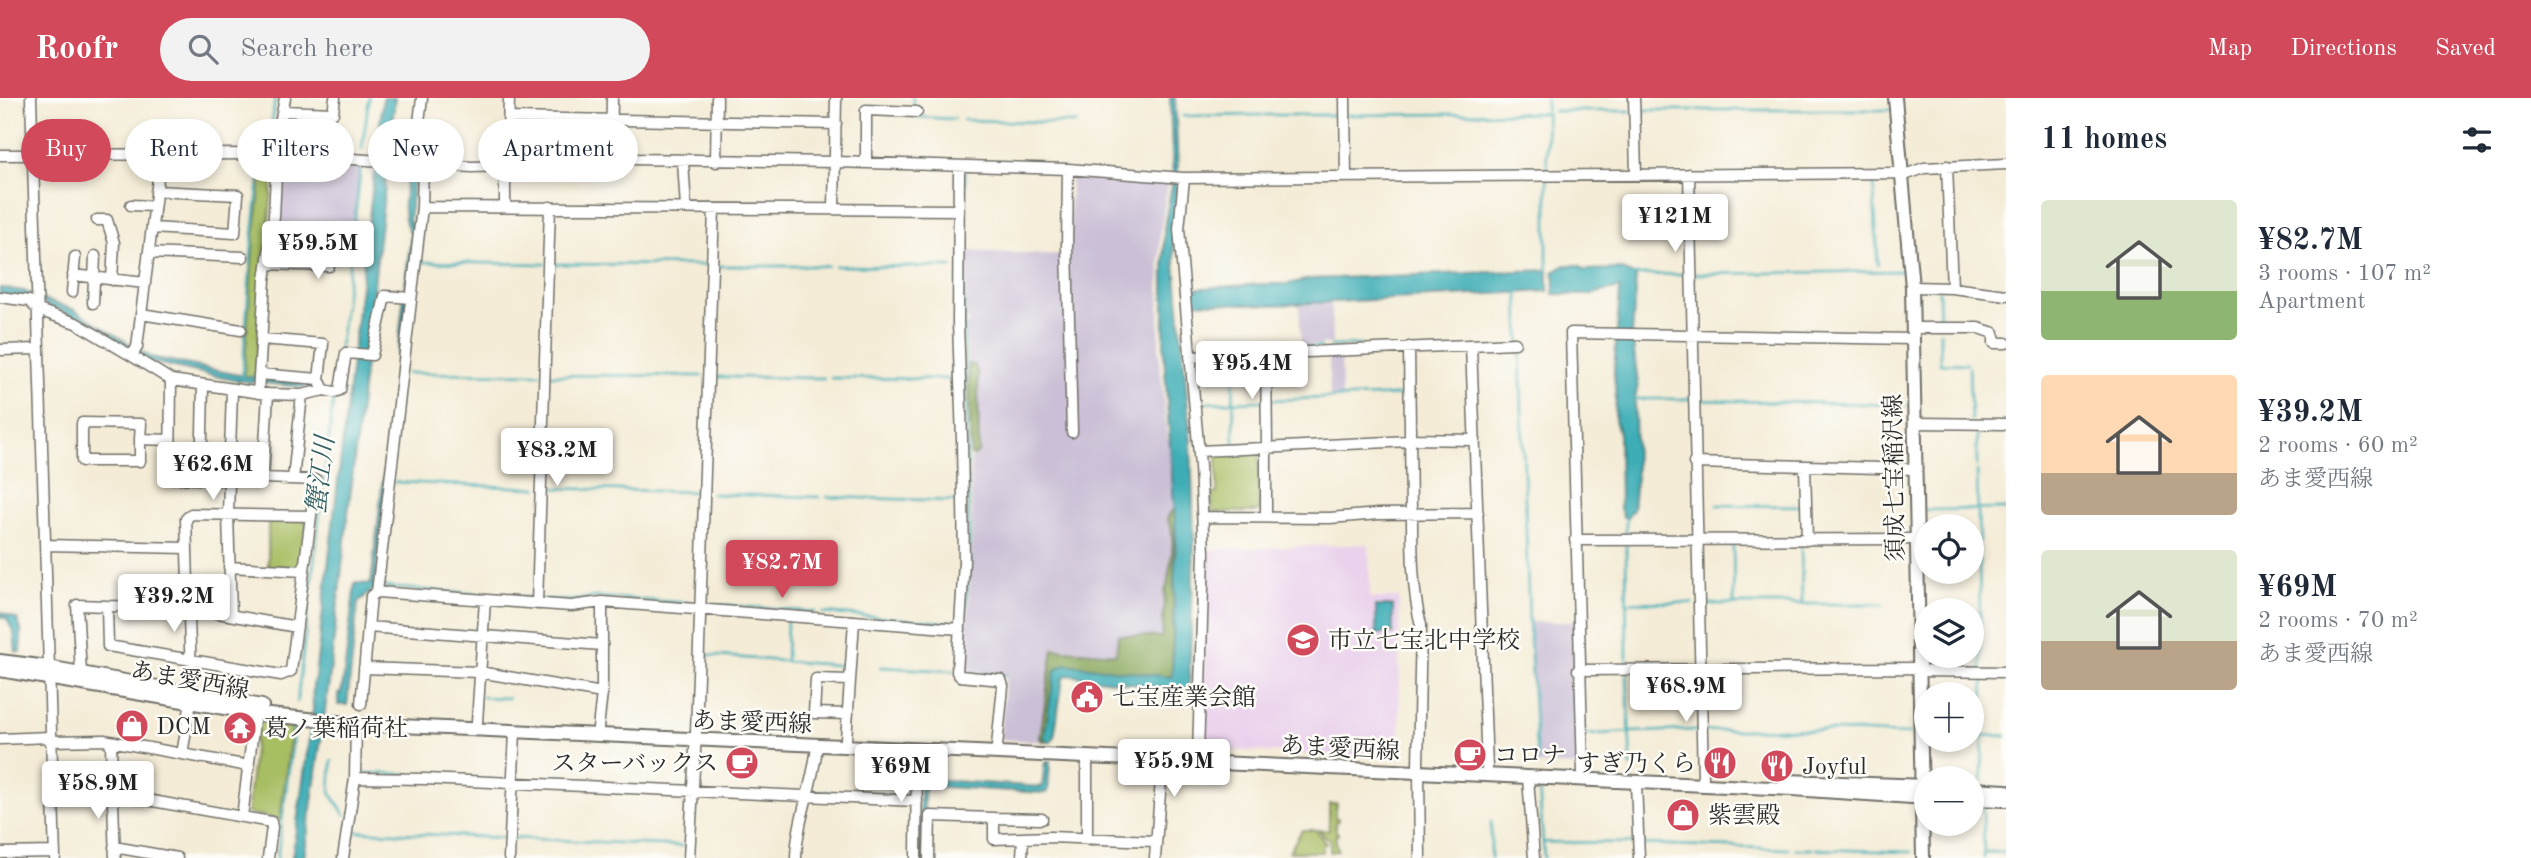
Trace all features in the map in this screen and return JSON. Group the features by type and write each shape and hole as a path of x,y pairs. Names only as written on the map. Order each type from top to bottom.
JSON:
{"main road":[{"name":"須成七宝稲沢線","path":"1895,98 1912,287 1916,514"},
{"name":"須成七宝稲沢線","path":"1917,584 1923,766"},
{"name":"あま愛西線","path":"0,661 192,697 329,718 598,728 817,745 1087,758 1198,755 1528,778 1914,792"},
{"name":"あま愛西線","path":"0,670 81,673 192,697"},
{"name":"あま愛西線","path":"329,718 356,724 515,732 997,746 1163,758 1418,769 1487,768 1914,791"},
{"path":"1984,790 2006,791"},
{"path":"1984,799 2006,800"},
{"name":"須成七宝稲沢線","path":"1923,836 1923,858"}],"street":[{"path":"31,98 31,119"},
{"path":"282,119 285,98"},
{"path":"283,111 332,113 335,98"},
{"path":"421,119 422,98"},
{"path":"509,98 509,118 560,119"},
{"path":"612,98 612,119"},
{"path":"716,162 717,98"},
{"path":"834,209 836,98"},
{"path":"1345,98 1346,177"},
{"path":"1634,98 1636,174"},
{"path":"866,163 866,110 917,112"},
{"path":"638,120 836,124"},
{"path":"0,155 21,155"},
{"path":"638,160 836,162 1068,169 1178,178 1902,174 1947,166 2006,164"},
{"path":"683,162 686,208"},
{"path":"959,166 958,323 964,548 957,672 960,676 999,678 1003,683 997,746"},
{"path":"1947,166 1952,289"},
{"path":"1068,169 1067,247 1072,432"},
{"path":"1689,174 1703,778"},
{"path":"1178,178 1179,229 1203,517 1198,755"},
{"path":"0,853 55,855 33,182"},
{"path":"134,352 157,182"},
{"path":"107,606 108,646 281,676 291,671 316,480 263,478 261,339 274,216 275,182"},
{"path":"377,592 407,298 422,207 420,182"},
{"path":"505,207 506,182"},
{"path":"152,228 235,233 238,195 156,191"},
{"path":"131,205 155,205"},
{"path":"422,207 958,210"},
{"path":"537,604 551,207"},
{"path":"689,858 696,737 714,209"},
{"path":"96,220 107,220 113,234 112,280"},
{"path":"268,264 329,266 331,250"},
{"path":"149,253 243,257"},
{"path":"93,303 95,256"},
{"path":"72,292 75,257"},
{"path":"73,275 145,283"},
{"path":"1912,287 2006,295"},
{"path":"260,385 302,395 340,390 346,353 372,355 385,296 407,298"},
{"path":"0,297 37,303 134,352 171,380 232,390 319,379"},
{"path":"141,314 241,330"},
{"path":"1583,773 1578,670 1571,333 1912,333 1978,328 1994,333 1994,343 2006,343"},
{"path":"261,339 323,344 319,379 324,390"},
{"path":"1190,357 1515,344"},
{"path":"1471,345 1487,768"},
{"path":"1409,347 1412,550 1421,625 1418,769 1420,858"},
{"path":"0,349 39,349"},
{"path":"1266,353 1266,516"},
{"path":"171,380 170,478 229,480"},
{"path":"201,479 202,386"},
{"path":"231,615 228,514 232,390"},
{"path":"293,479 302,395"},
{"path":"1914,423 2006,424"},
{"path":"82,424 141,424 140,439 140,461 82,461 82,424"},
{"path":"140,439 170,440"},
{"path":"1199,451 1410,440 1475,440"},
{"path":"1694,463 1915,469"},
{"path":"1805,466 1807,540"},
{"path":"1203,517 1331,518 1412,513 1478,513"},
{"path":"182,754 192,697 186,519 191,514 311,516"},
{"path":"1575,540 1914,539"},
{"path":"45,545 187,548"},
{"path":"229,567 304,571"},
{"path":"361,704 371,596 377,592 571,606 603,602 960,629"},
{"path":"477,722 485,600"},
{"path":"598,728 602,693 603,602"},
{"path":"81,673 77,605 188,608 297,627"},
{"path":"846,740 854,621"},
{"path":"368,627 602,645"},
{"path":"364,668 480,672 602,693"},
{"path":"1578,670 2006,672"},
{"path":"848,715 814,713 816,679 850,680"},
{"path":"242,817 254,722"},
{"path":"344,858 355,778 356,724"},
{"path":"509,858 515,732"},
{"path":"0,739 113,742 249,766"},
{"path":"113,742 115,853 177,858"},
{"path":"796,858 797,833 815,766 817,745"},
{"path":"916,858 917,750"},
{"path":"1087,758 1087,839"},
{"path":"1155,858 1163,758"},
{"path":"355,778 917,801"},
{"path":"1528,778 1534,858"},
{"path":"1636,782 1639,858"},
{"path":"113,794 271,822 268,858"},
{"path":"929,858 930,816 1042,819"},
{"path":"994,818 994,839 1155,841"},
{"path":"1022,858 1023,838"}],"shaded area":[{"path":"354,162 360,162 350,248 272,247 279,182 354,182"},
{"path":"1071,174 1168,181 1160,232 1159,351 1176,516 1172,678 1066,664 1048,742 1000,739 1006,675 963,671 972,563 966,326 970,322 966,319 967,251 1064,255 1069,250"},
{"path":"1331,303 1332,344 1301,346 1299,305"},
{"path":"1329,353 1341,353 1342,396 1330,397"},
{"path":"1262,357 1264,377 1235,378 1235,358"},
{"name":"市立七宝北中学校","path":"1369,544 1370,598 1399,598 1400,758 1202,749 1207,550"},
{"path":"1530,622 1576,622 1578,766 1538,764"}],"green space":[{"path":"261,182 273,182 255,378 244,376 254,238"},
{"path":"968,364 974,365 978,373 979,452 974,456 971,455"},
{"path":"1259,452 1259,512 1212,512 1212,494 1217,493 1217,453"},
{"path":"1171,511 1175,511 1172,678 1066,664 1044,737 1048,742 1042,741 1040,738 1053,649 1116,654 1118,635 1162,637 1165,590 1172,552 1172,533 1167,519"},
{"path":"268,518 303,519 307,522 302,566 268,566"},
{"path":"257,721 292,726 280,820 247,813"},
{"path":"1329,804 1337,804 1335,818 1338,818 1335,822 1338,835 1335,836 1338,851 1330,852 1330,839 1319,830 1329,830"},
{"path":"1302,830 1316,830 1326,844 1323,844 1323,852 1289,852"}],"water":[{"path":"383,98 395,98 393,119 381,119"},
{"path":"1170,98 1175,98 1178,173 1173,240 1191,442 1194,543 1189,689 1187,691 1067,675 1063,678 1054,738 1048,742 1044,737 1055,670 1066,664 1172,677 1176,536 1164,354 1164,229 1173,179"},
{"path":"373,182 386,182 329,682 304,858 292,858 313,710"},
{"path":"406,182 414,182 409,219 415,232 374,589 358,602 347,705 338,705 355,583 371,584 411,234 404,214"},
{"path":"1566,265 1579,265 1584,270 1620,269 1636,276 1632,336 1638,384 1635,399 1636,476 1633,510 1627,518 1623,517 1620,508 1619,434 1615,420 1614,372 1620,288 1587,295 1553,294 1553,272"},
{"path":"1548,270 1548,291 1274,305 1189,302 1189,289 1288,284 1310,279"},
{"path":"0,288 24,291 75,310 151,357 244,376 313,383 316,388 234,380 151,362 72,315 24,296 0,294"},
{"path":"1376,606 1393,606 1393,634 1376,634"},
{"path":"0,612 17,619 21,630 21,652 16,652 14,632 6,618 0,617"},
{"path":"1045,762 1050,762 1048,791 1045,793 927,786 924,790 924,858 919,858 920,784 924,779 1042,787"}],"waterway":[{"path":"272,119 275,98"},
{"path":"362,149 369,98"},
{"path":"913,98 913,108"},
{"path":"1546,98 1547,171"},
{"path":"1640,110 1890,110"},
{"path":"1553,111 1630,111"},
{"path":"1348,115 1546,113"},
{"path":"1183,116 1262,115"},
{"path":"1265,115 1344,115"},
{"path":"917,117 954,119"},
{"path":"963,120 1077,123"},
{"path":"335,388 361,165"},
{"path":"964,623 970,562 964,326 965,171"},
{"path":"1873,177 1878,264"},
{"path":"1547,178 1547,270"},
{"path":"242,378 259,182"},
{"path":"421,262 545,264"},
{"path":"554,264 706,265"},
{"path":"719,266 828,266"},
{"path":"835,266 952,267"},
{"path":"1695,274 1903,271"},
{"path":"1632,277 1687,274"},
{"path":"1939,290 1940,324"},
{"path":"1518,292 1529,621 1537,764"},
{"path":"1940,331 1940,363 1967,364"},
{"path":"1331,346 1360,345"},
{"path":"1295,348 1321,347"},
{"path":"1263,349 1288,348"},
{"path":"1197,351 1256,349"},
{"path":"1233,359 1234,446"},
{"path":"1969,368 1971,420"},
{"path":"407,373 541,374"},
{"path":"549,375 702,376"},
{"path":"716,377 824,378"},
{"path":"831,378 954,379"},
{"name":"蟹江川","path":"297,702 334,395"},
{"path":"1271,400 1406,395"},
{"path":"1635,399 1690,399"},
{"path":"1697,400 1906,405"},
{"path":"1199,403 1263,401"},
{"path":"1977,428 1977,466"},
{"path":"1977,471 1978,514"},
{"path":"395,482 537,488"},
{"path":"545,488 697,492"},
{"path":"712,494 819,497"},
{"path":"827,497 957,501"},
{"path":"1717,505 1804,506"},
{"path":"1923,510 2006,509"},
{"path":"1626,515 1626,537"},
{"path":"1626,543 1627,666"},
{"path":"1733,543 1734,603"},
{"path":"1801,543 1802,602"},
{"path":"1979,584 1981,669"},
{"path":"384,587 533,598"},
{"path":"543,599 570,601 598,597 692,603"},
{"path":"1627,602 1693,603"},
{"path":"708,604 815,612"},
{"path":"1702,604 1883,604"},
{"path":"823,613 956,623"},
{"path":"786,661 787,621"},
{"path":"963,672 965,623"},
{"path":"705,655 849,666"},
{"path":"880,667 953,671"},
{"path":"1627,673 1631,767"},
{"path":"987,674 1006,675"},
{"path":"1982,766 1984,677"},
{"path":"482,697 508,698"},
{"path":"277,858 295,724"},
{"path":"1706,731 1783,729 1909,734"},
{"path":"1630,732 1696,730"},
{"path":"1584,735 1629,732"},
{"path":"1984,735 2006,736"},
{"path":"332,761 330,792 345,815"},
{"path":"362,773 409,774"},
{"path":"1539,786 1544,858"},
{"path":"813,791 831,792"},
{"path":"1491,822 1491,858"},
{"path":"352,831 507,838"},
{"path":"1984,836 1984,858"},
{"path":"513,838 682,846"},
{"path":"1544,842 1634,843"},
{"path":"1642,844 1789,849"},
{"path":"1795,849 1812,849"},
{"path":"1816,849 1911,852"},
{"path":"1985,852 2006,852"},
{"path":"802,857 841,858"}],"place":[{"name":"市立七宝北中学校","path":"1303,640"},
{"name":"七宝産業会館","path":"1087,697"},
{"name":"DCM","path":"132,726"},
{"name":"葛ノ葉稲荷社","path":"240,728"},
{"name":"コロナ","path":"1470,755"},
{"name":"スターバックス","path":"742,763"},
{"name":"すぎ乃くら","path":"1720,763"},
{"name":"Joyful","path":"1777,766"},
{"name":"紫雲殿","path":"1683,815"}]}
